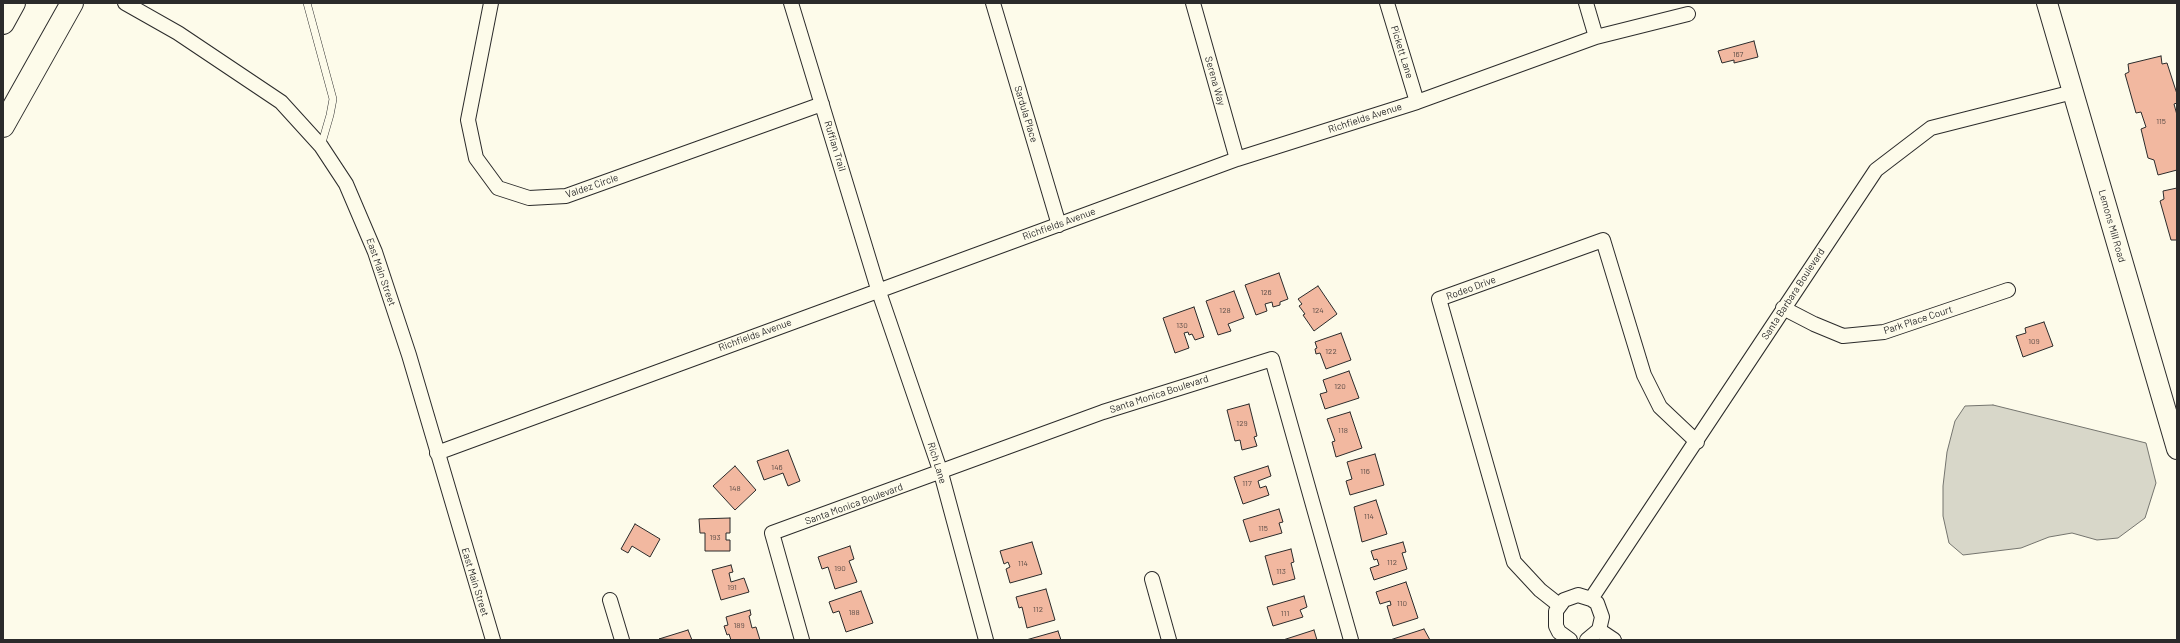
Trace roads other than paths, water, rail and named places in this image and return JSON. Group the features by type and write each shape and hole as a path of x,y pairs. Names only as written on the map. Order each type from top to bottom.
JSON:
{"highway":[{"path":"3,23 14,3"},
{"path":"3,126 72,3"}],"street":[{"name":"East Main Street","path":"125,3 178,33 263,88 294,114 321,146 346,184 375,252 409,355 493,640"},
{"name":"Valdez Circle","path":"491,3 468,120 476,158 498,188 529,198 566,196 822,104"},
{"name":"Ruffian Trail","path":"791,3 878,289"},
{"name":"Sardula Place","path":"993,3 1059,225"},
{"name":"Serena Way","path":"1193,3 1237,159"},
{"name":"Pickett Lane","path":"1387,3 1417,102"},
{"path":"1586,3 1596,37"},
{"name":"Lemons Mill Road","path":"2047,3 2175,437"},
{"name":"Richfields Avenue","path":"437,453 878,289 1059,225 1237,159 1417,102 1596,37 1688,14"},
{"name":"Santa Barbara Boulevard","path":"1591,598 1697,442 1783,308 1876,170 1931,128 2073,92"},
{"name":"Rodeo Drive","path":"1559,605 1540,590 1514,562 1439,300 1603,240 1644,375 1660,407 1697,442"},
{"name":"Rich Lane","path":"878,289 940,473 986,640"},
{"name":"Park Place Court","path":"1783,308 1814,324 1843,336 1884,332 2008,290"},
{"name":"Santa Monica Boulevard","path":"802,640 772,534 1103,412 1272,359 1351,640"},
{"path":"1152,579 1169,640"},
{"path":"1566,639 1559,632 1555,618 1559,605 1571,596 1578,595 1591,598 1597,603 1602,617 1599,630 1587,640"},
{"path":"610,600 622,640"},
{"path":"1599,630 1614,640"}],"lane":[{"path":"307,3 333,98 330,115 321,146"}]}
